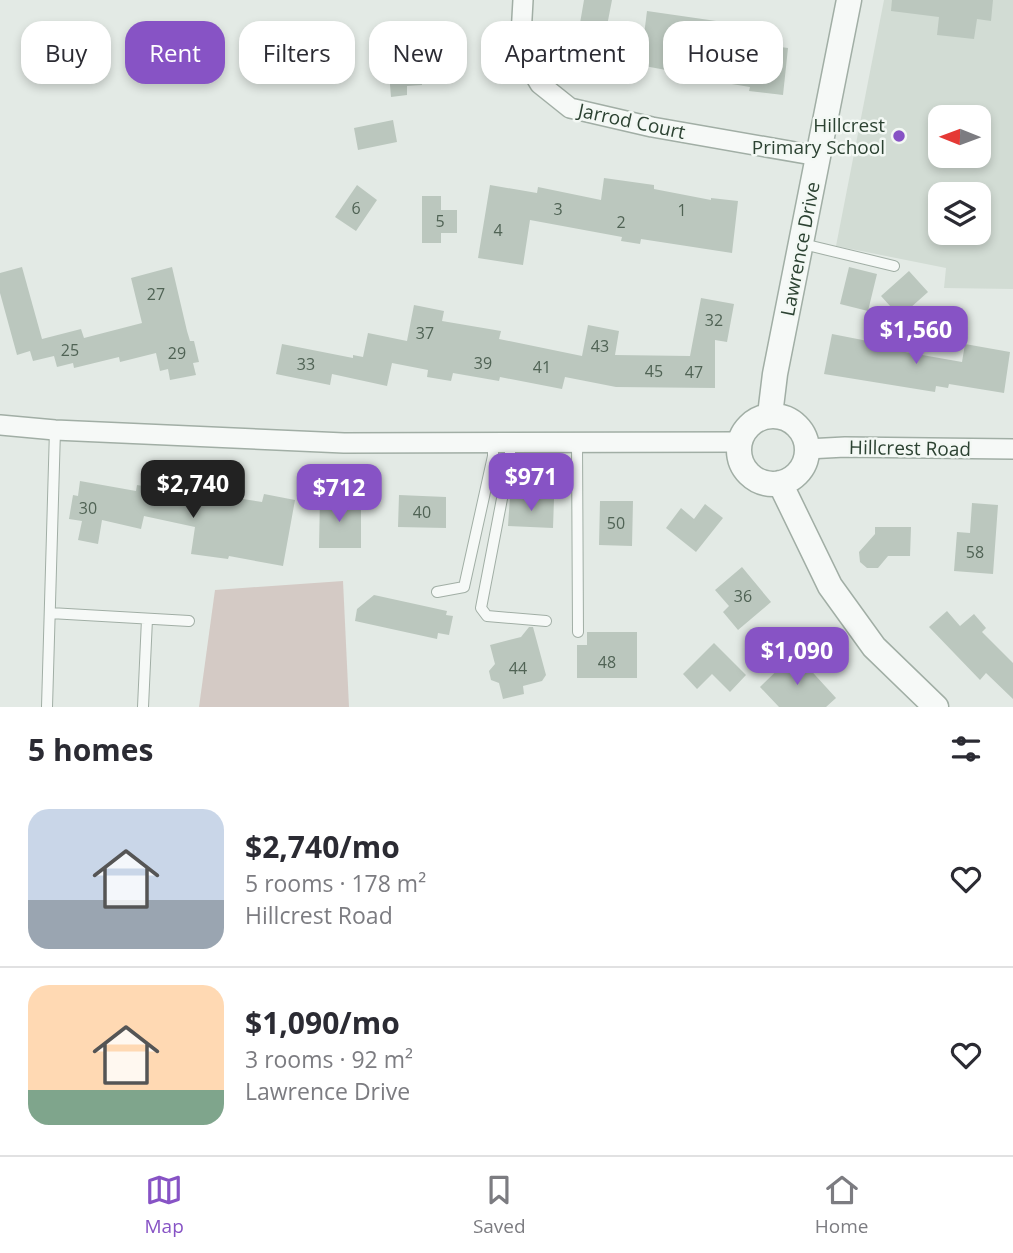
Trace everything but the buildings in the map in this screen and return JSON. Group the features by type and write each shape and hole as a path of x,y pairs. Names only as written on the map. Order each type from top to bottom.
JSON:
{"street":[{"name":"Jarrod Court","path":"523,0 521,36 525,59 540,84 570,108 652,127 818,156"},
{"name":"Lawrence Drive","path":"770,415 775,374 849,0"},
{"path":"770,415 782,416 793,421 807,440 804,467 796,476 780,483 768,484 757,480 747,472 739,454 740,442 744,431 752,422 770,415"},
{"path":"0,425 55,430 344,443 740,442"},
{"name":"Hillcrest Road","path":"807,449 1013,449"},
{"path":"780,483 830,586 874,647 936,707"}],"lane":[{"path":"801,244 894,266"},
{"path":"47,707 55,430"},
{"path":"438,592 464,587 493,456 501,443 510,457 481,608 487,616 546,621"},
{"path":"577,443 578,632"},
{"path":"50,613 188,621"},
{"path":"143,707 147,619"}],"shaded area":[{"name":"Hillcrest Primary School","path":"884,0 1013,0 1013,289 944,288 946,268 836,246"},
{"path":"343,581 349,707 199,707 215,590"}],"place":[{"name":"Hillcrest Primary School","path":"899,136"}]}
